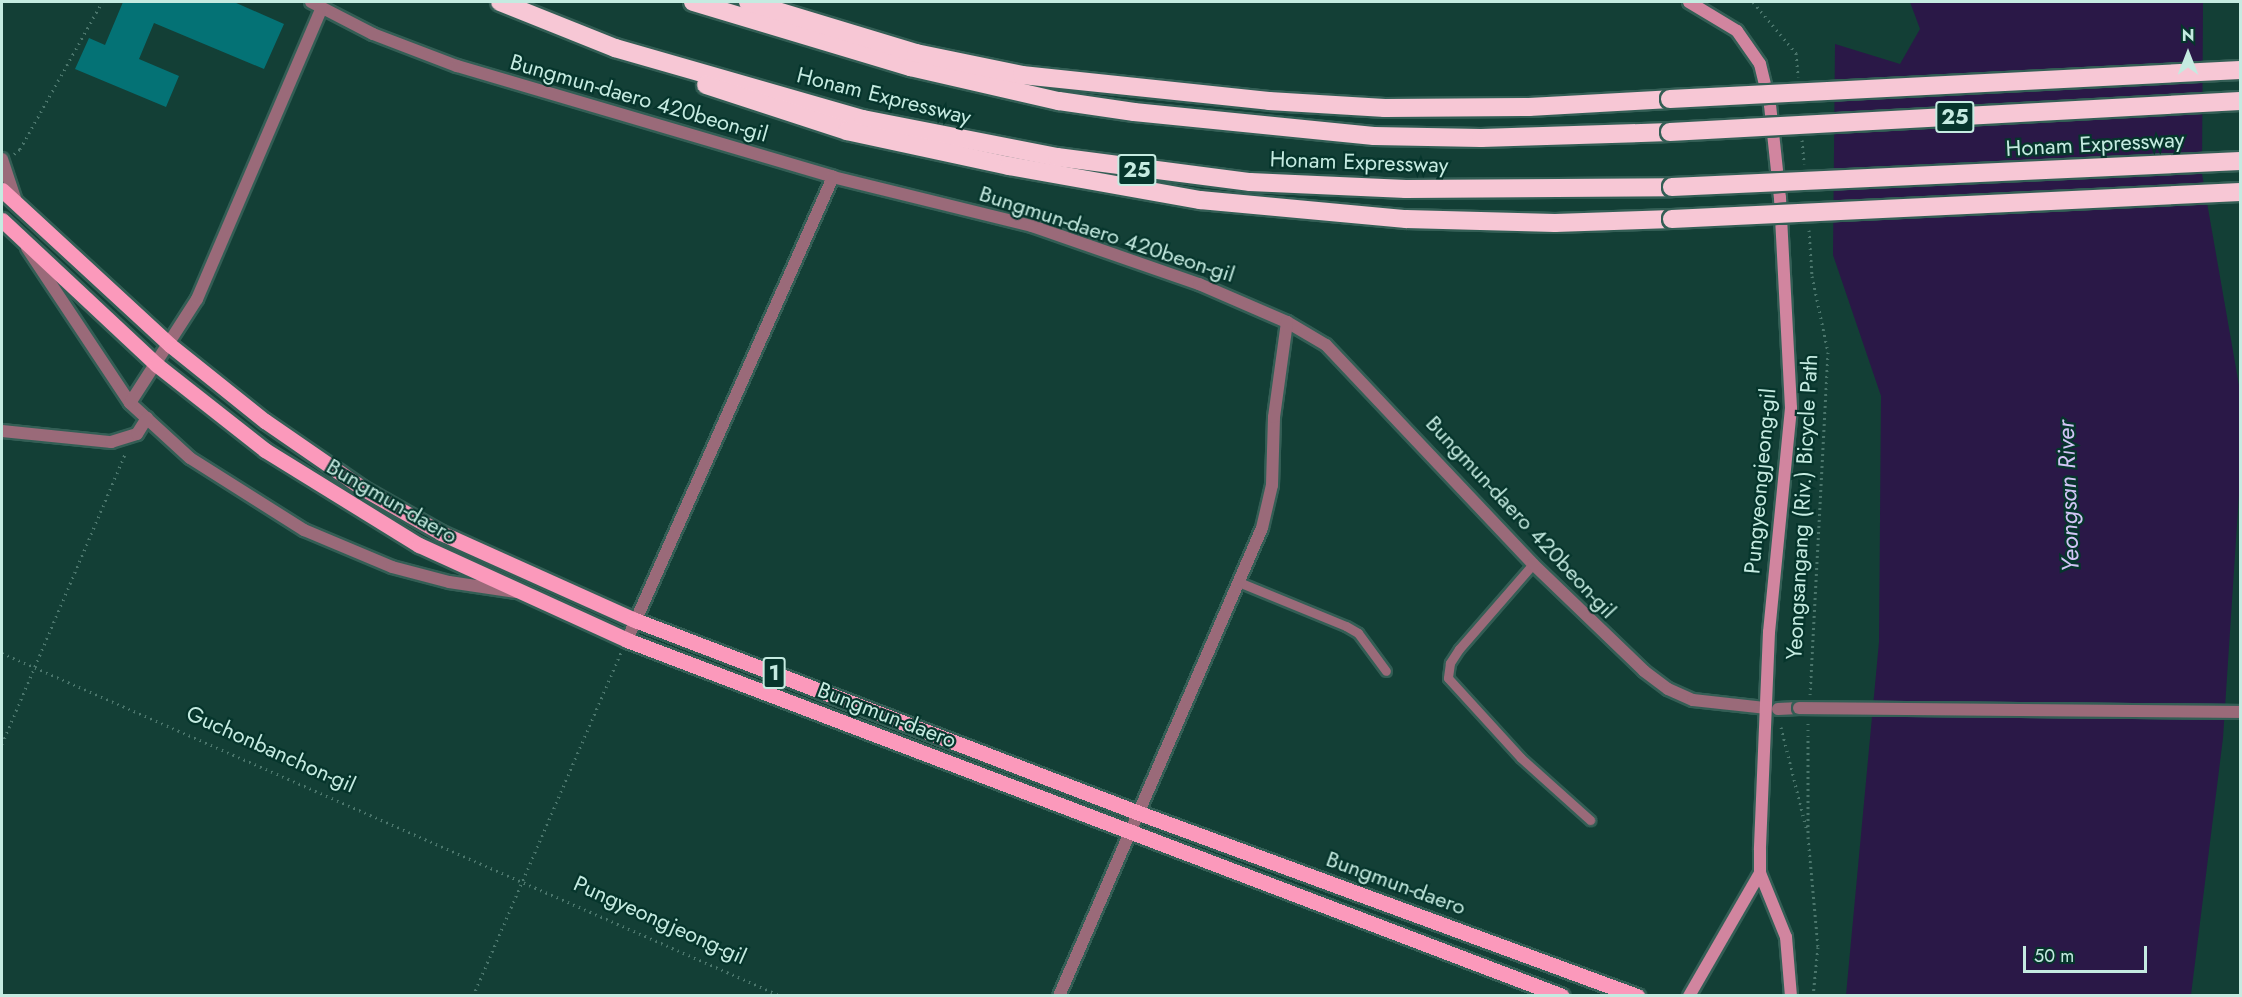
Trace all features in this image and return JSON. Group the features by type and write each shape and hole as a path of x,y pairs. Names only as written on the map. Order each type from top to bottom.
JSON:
{"highway":[{"name":"Honam Expressway","path":"500,2 615,48 863,119 958,140 1141,171 1250,182 1406,189 1672,188 2241,161"},
{"name":"Honam Expressway","path":"693,2 910,68 1059,100 1155,115 1374,135 1481,138 1670,132 2241,101"},
{"path":"748,2 916,53 1022,75 1269,100 1385,108 1528,107 2241,70"},
{"path":"615,48 743,99 847,131 1009,166 1200,200 1406,219 1555,223 2241,192"}],"main road":[{"name":"Bungmun-daero","path":"2,190 170,345 265,421 362,488 441,533 635,620 1139,813 1637,996"},
{"name":"Bungmun-daero","path":"2,220 157,365 266,450 339,499 419,545 517,592 627,640 1540,991 1562,996"}],"street":[{"name":"Pungyeongjeong-gil","path":"1689,2 1710,11 1749,45 1760,64 1770,105 1780,198 1791,408 1776,532 1765,708 1760,873 1786,937 1791,996"},
{"name":"Bungmun-daero 420beon-gil","path":"316,5 457,66 833,177 1032,226 1198,284 1287,322 1335,353 1533,564 1616,648 1668,689 1693,700 1765,708"},
{"path":"130,403 170,345 197,299 316,5"},
{"name":"Bungmun-daero","path":"2,161 18,205"},
{"path":"627,640 833,177"},
{"path":"20,237 130,403 190,458 304,530 392,567 449,582 517,592"},
{"path":"1059,996 1240,583 1269,504 1278,374 1287,322"},
{"path":"2,431 111,442 137,434 147,418"},
{"path":"1778,709 1804,707 2241,712"},
{"path":"1689,996 1760,873"}],"lane":[{"path":"1533,564 1459,649 1450,663 1448,678 1521,758 1590,820"},
{"path":"1240,583 1358,633 1386,671"}],"path":[{"path":"2,161 20,149 102,2"},
{"path":"1753,2 1796,53 1798,88"},
{"path":"1802,135 1804,170"},
{"name":"Yeongsangang (Riv.) Bicycle Path","path":"1804,707 1828,352 1812,276 1809,229"},
{"path":"2,744 129,438"},
{"path":"473,996 627,640"},
{"name":"Guchonbanchon-gil","path":"2,653 522,883"},
{"path":"1778,709 1808,837"},
{"path":"1808,718 1808,837 1818,947 1814,996"},
{"name":"Pungyeongjeong-gil","path":"522,883 781,996"}],"water":[{"name":"Yeongsan River","path":"1910,2 2203,2 2202,174 2240,391 2240,479 2223,738 2191,995 1846,995 1879,642 1881,396 1833,255 1835,44 1900,64 1920,29"}],"building":[{"path":"123,2 234,2 284,24 264,69 154,23 139,59 179,76 166,107 75,69 89,38 105,45"}]}
